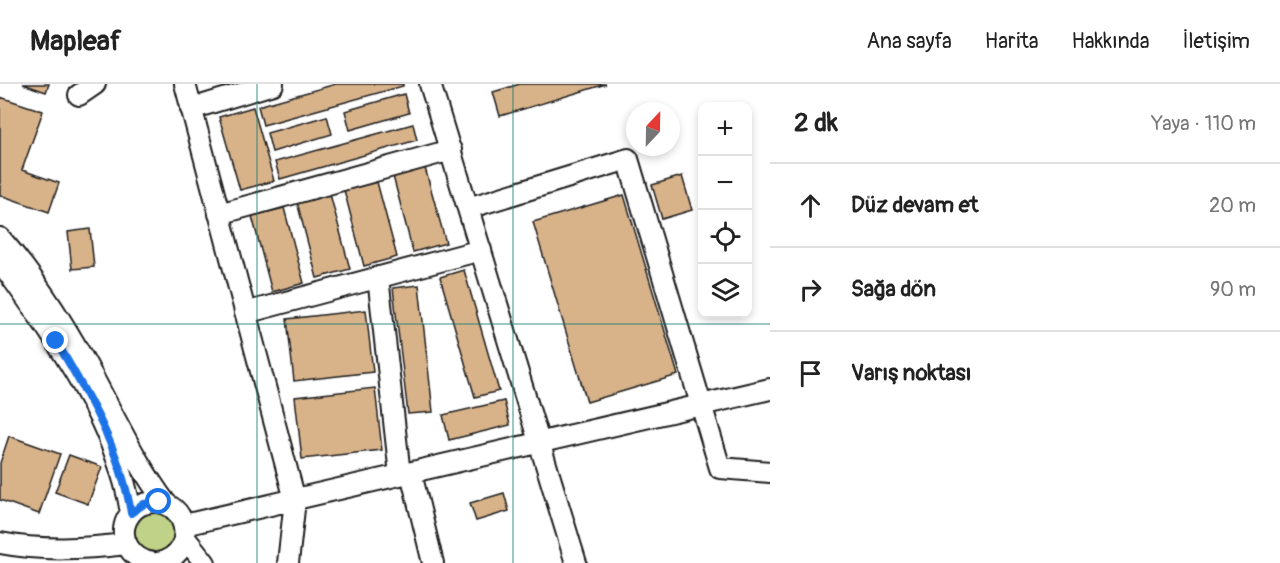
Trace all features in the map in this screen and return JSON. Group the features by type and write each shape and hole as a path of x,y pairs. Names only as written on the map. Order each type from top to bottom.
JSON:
{"street":[{"path":"185,84 295,500 288,563"},
{"path":"191,109 273,84"},
{"path":"430,84 576,563"},
{"path":"219,214 451,150"},
{"path":"468,208 628,159 720,468 770,472"},
{"path":"0,238 28,274 70,337 133,455 167,505 179,515 184,531 205,563"},
{"path":"244,313 481,250"},
{"path":"0,261 56,341 96,414 123,473 131,513"},
{"path":"378,277 406,474 433,563"},
{"path":"184,531 295,500 770,389"},
{"path":"153,563 142,561 135,556 126,544 124,528 131,513 144,504 151,502 167,505"},
{"path":"158,563 172,558 182,545 184,531"},
{"path":"0,543 50,549 126,544"}],"green space":[{"path":"154,512 169,518 175,533 169,548 154,554 139,548 133,533 139,518"}],"building":[{"path":"23,84 49,84 46,92"},
{"path":"336,84 403,84 403,86 263,125 258,106"},
{"path":"520,84 606,84 500,116 493,92"},
{"path":"404,94 409,113 350,130 345,111"},
{"path":"0,97 43,111 22,170 59,183 49,212 0,195"},
{"path":"253,107 274,181 240,190 219,117"},
{"path":"327,116 332,134 272,152 267,133"},
{"path":"413,124 417,140 280,179 275,162"},
{"path":"425,168 446,243 413,252 393,176"},
{"path":"682,176 692,210 662,219 652,185"},
{"path":"377,182 397,257 364,266 344,190"},
{"path":"330,194 350,269 317,278 297,202"},
{"path":"624,195 678,375 587,402 533,222"},
{"path":"284,208 304,283 272,292 252,216"},
{"path":"90,229 94,267 72,269 68,232"},
{"path":"464,270 499,391 475,397 440,277"},
{"path":"419,285 433,412 408,414 393,288"},
{"path":"366,310 373,372 294,381 287,319"},
{"path":"375,388 382,450 302,459 295,397"},
{"path":"504,401 510,425 449,440 443,415"},
{"path":"9,436 60,454 39,514 0,500 0,463"},
{"path":"69,455 102,467 88,504 55,492"},
{"path":"504,493 509,511 476,521 470,503"}],"route":[{"path":"56,341 77,377 117,458 123,473 131,513 144,504 159,502"}]}
